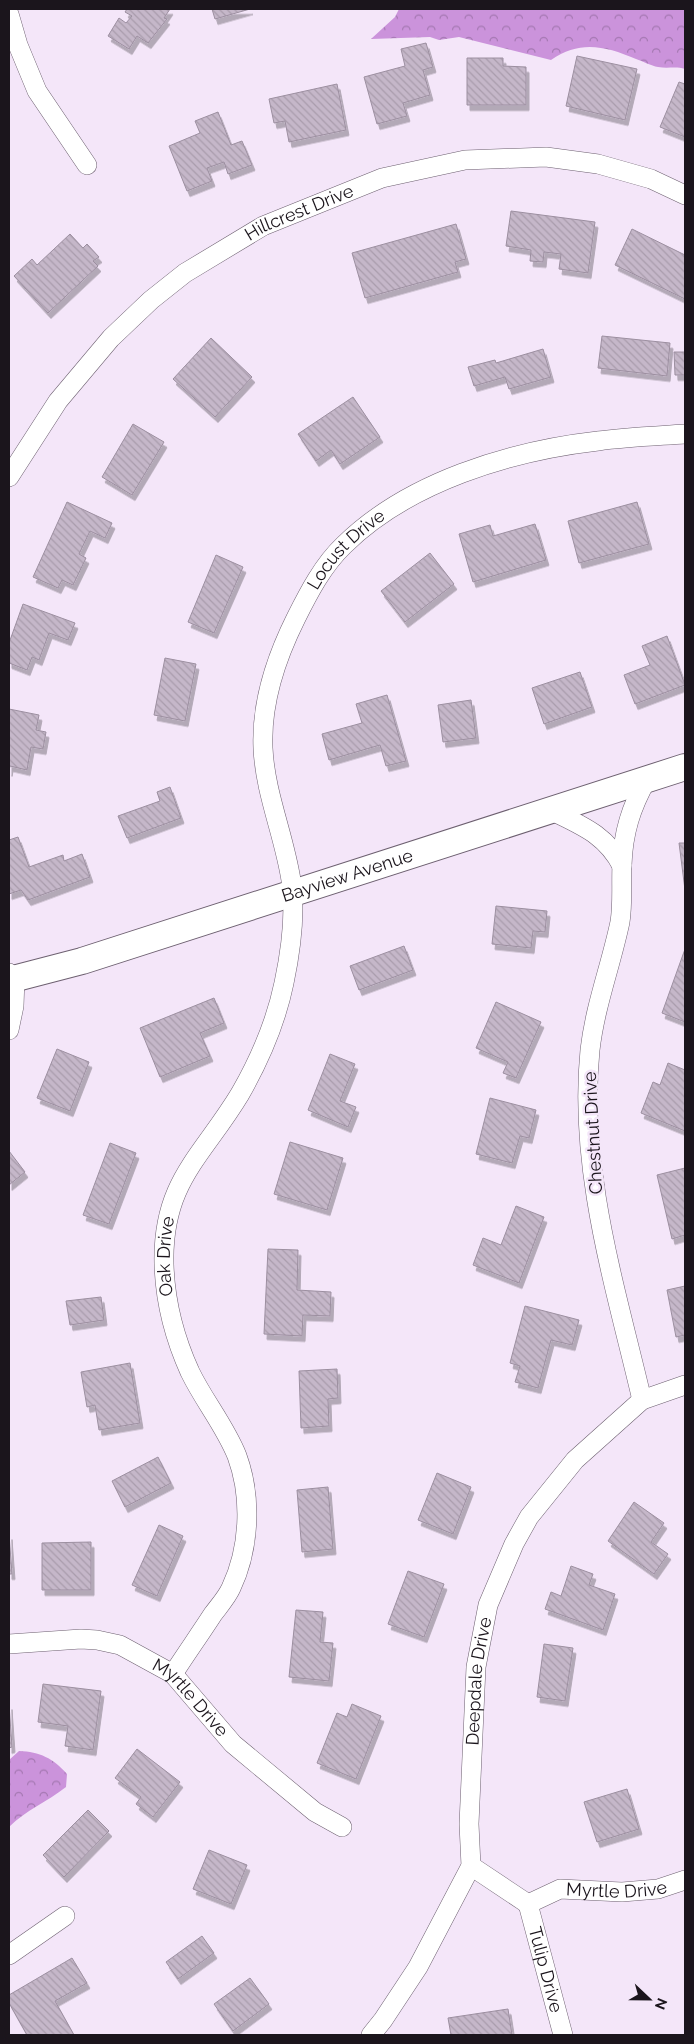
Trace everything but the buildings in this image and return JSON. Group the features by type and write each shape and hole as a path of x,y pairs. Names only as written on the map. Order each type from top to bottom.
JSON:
{"main road":[{"name":"Bayview Avenue","path":"11,977 82,961 685,767"}],"street":[{"path":"9,14 18,46 37,91 87,165"},
{"name":"Hillcrest Drive","path":"9,477 58,401 111,338 151,300 185,273 263,226 382,178 465,160 546,157 598,164 651,179 685,194"},
{"name":"Locust Drive","path":"292,892 282,839 265,773 263,742 266,702 281,649 312,586 341,547 374,519 429,487 464,473 548,449 597,441 685,434"},
{"name":"Chestnut Drive","path":"642,1400 599,1215 591,1153 588,1080 593,1027 620,920 624,841 629,814 647,780"},
{"path":"550,810 602,838 610,845 622,866"},
{"name":"Oak Drive","path":"173,1674 231,1588 245,1546 247,1512 243,1479 236,1454 190,1371 175,1328 168,1300 164,1263 167,1214 182,1178 238,1096 259,1058 274,1022 284,984 293,925 292,892"},
{"path":"9,1030 14,1006 11,977"},
{"name":"Deepdale Drive","path":"371,2035 384,2020 418,1967 471,1866 470,1824 476,1667 488,1605 514,1544 529,1516 575,1460 642,1400 685,1386"},
{"name":"Myrtle Drive","path":"9,1644 81,1638 97,1640 120,1645 173,1674 233,1744 315,1812 342,1827"},
{"path":"471,1866 528,1904"},
{"name":"Myrtle Drive","path":"528,1904 560,1889 622,1892 658,1889 685,1880"},
{"name":"Tulip Drive","path":"528,1904 563,2035"},
{"path":"9,1955 65,1916"}],"green space":[{"path":"399,9 685,9 685,69 655,66 625,54 593,47 582,47 572,50 551,60 459,37 439,40 430,37 371,39 395,17"},
{"path":"19,1751 40,1754 57,1764 67,1774 66,1787 22,1816 9,1827 9,1760"}]}
